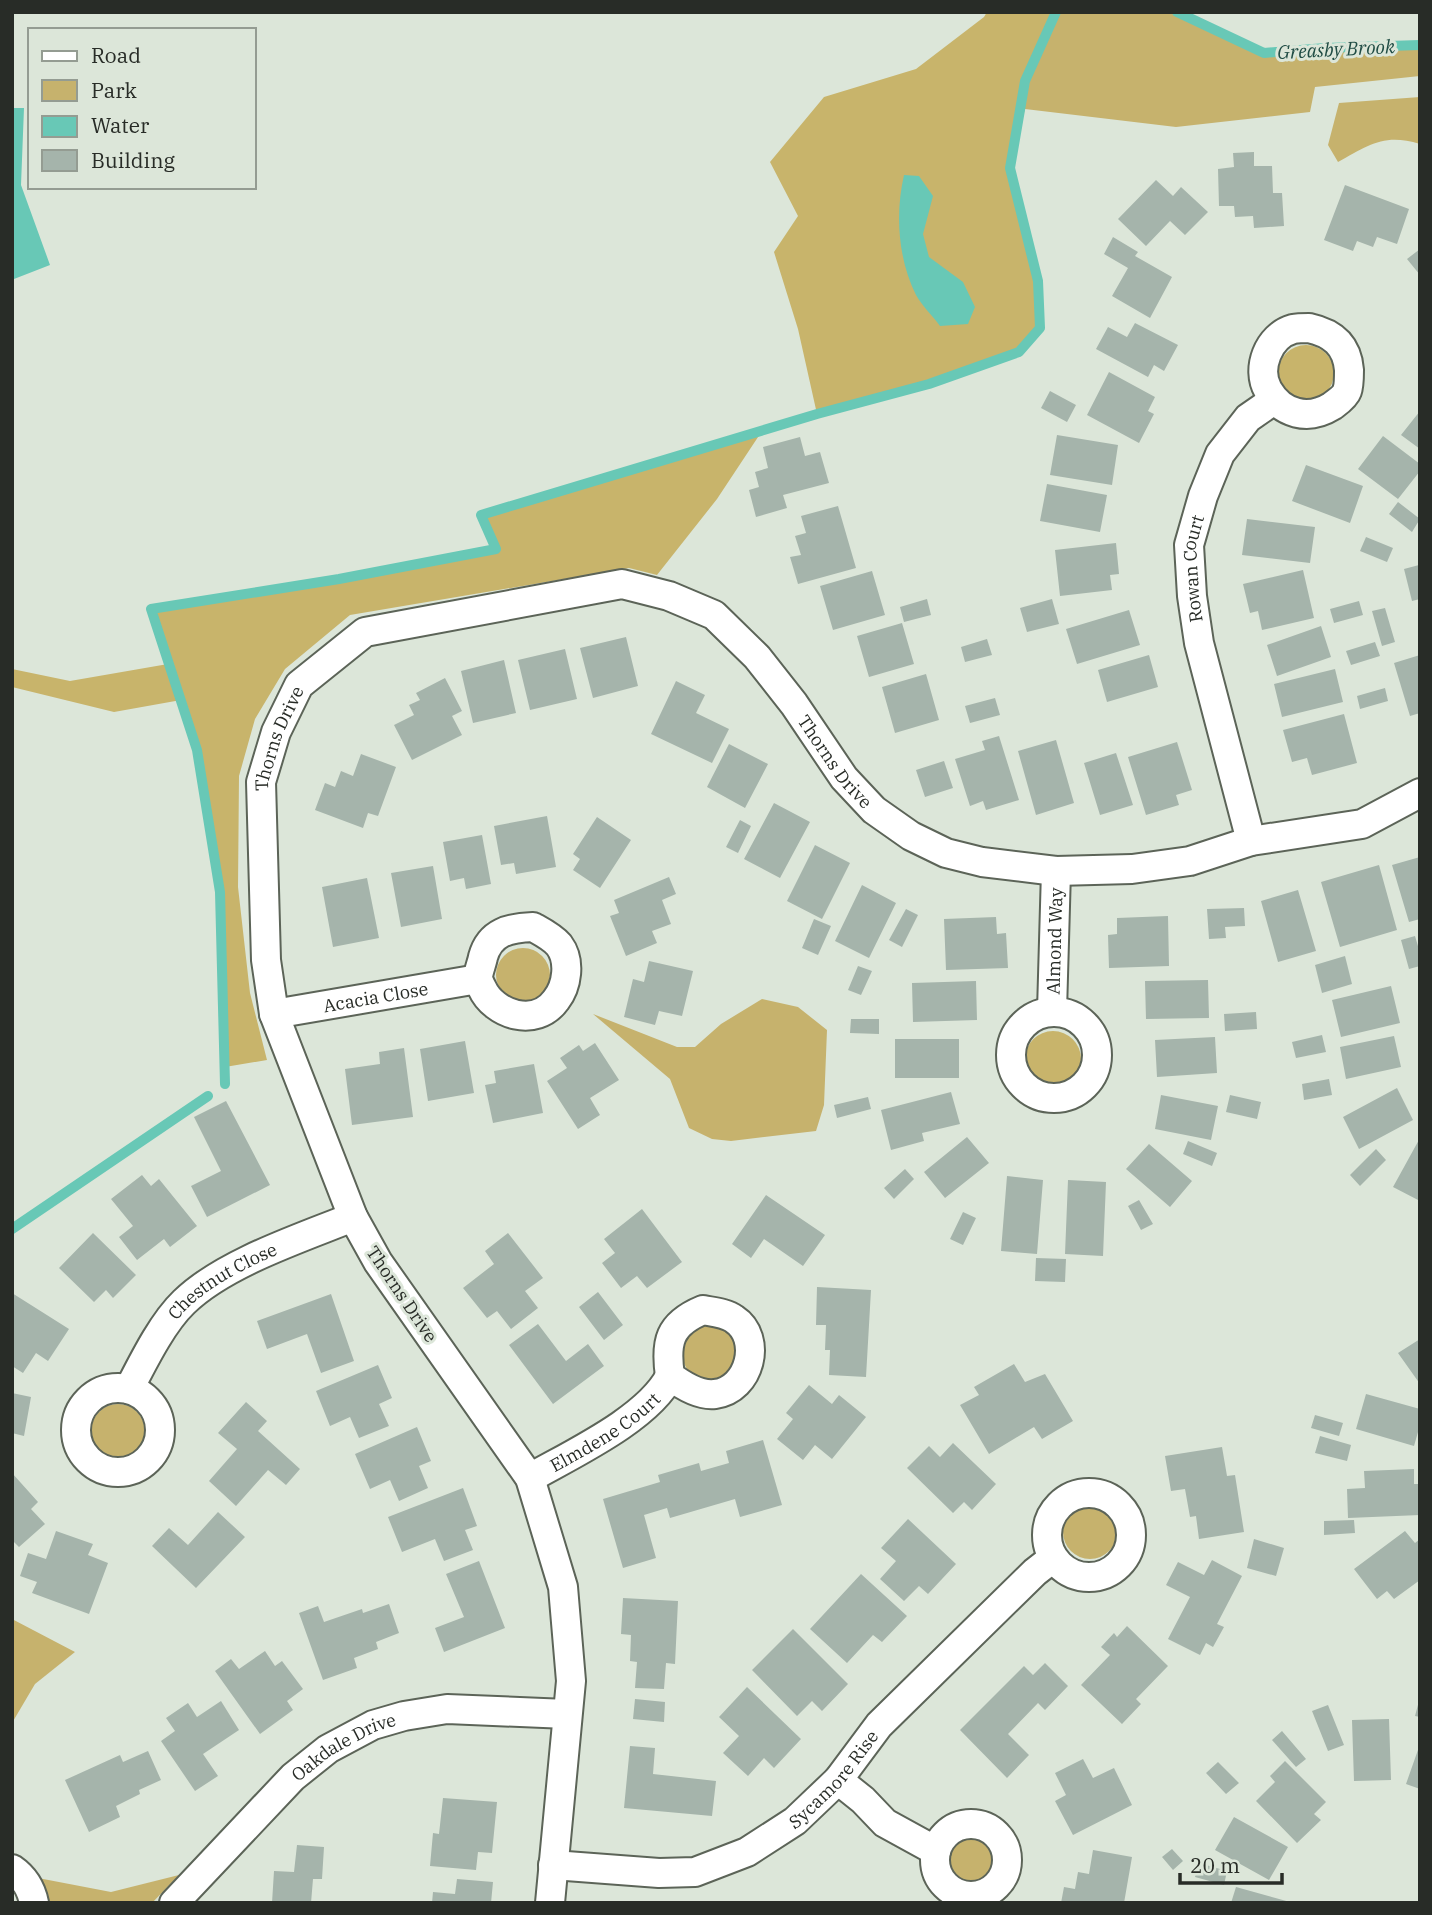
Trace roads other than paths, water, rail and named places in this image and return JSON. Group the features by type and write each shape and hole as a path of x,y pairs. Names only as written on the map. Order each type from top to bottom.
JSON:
{"street":[{"name":"Rowan Court","path":"1251,841 1199,643 1192,596 1189,545 1203,496 1220,454 1248,418 1274,400"},
{"name":"Thorns Drive","path":"550,1903 571,1681 563,1587 530,1478 378,1262 353,1217 275,1014 266,960 261,782 276,732 299,685 365,632 622,584 669,596 714,615 757,657 794,704 844,778 874,810 911,836 946,853 982,862 1056,871 1132,869 1190,861 1251,841 1362,824 1420,793"},
{"name":"Almond Way","path":"1052,1011 1056,871"},
{"name":"Acacia Close","path":"275,1014 478,979"},
{"name":"Chestnut Close","path":"129,1389 153,1345 184,1302 223,1275 265,1253 353,1217"},
{"name":"Elmdene Court","path":"530,1478 630,1420 666,1384 670,1376"},
{"name":"Sycamore Rise","path":"553,1865 659,1873 695,1872 747,1852 795,1821 838,1780 879,1726 1035,1572 1053,1558"},
{"name":"Oakdale Drive","path":"174,1903 293,1777 328,1749 373,1725 404,1716 447,1709 567,1714"},
{"path":"838,1780 863,1800 885,1823 936,1851"},
{"path":"12,1869 22,1876 32,1891 34,1903"}],"water":[{"path":"12,108 24,108 21,185 50,265 14,279 12,277"},
{"path":"904,175 919,176 933,196 923,234 929,257 963,282 975,307 968,324 940,326 918,299 910,281 902,251 899,221"}],"waterway":[{"path":"225,1084 220,892 197,750 151,609 339,579 496,549 481,515 817,414 929,384 1019,352 1040,328 1038,281 1010,168 1025,81 1056,12"},
{"name":"Greasby Brook","path":"1177,12 1264,53 1420,45"},
{"path":"12,1229 208,1096"}]}
